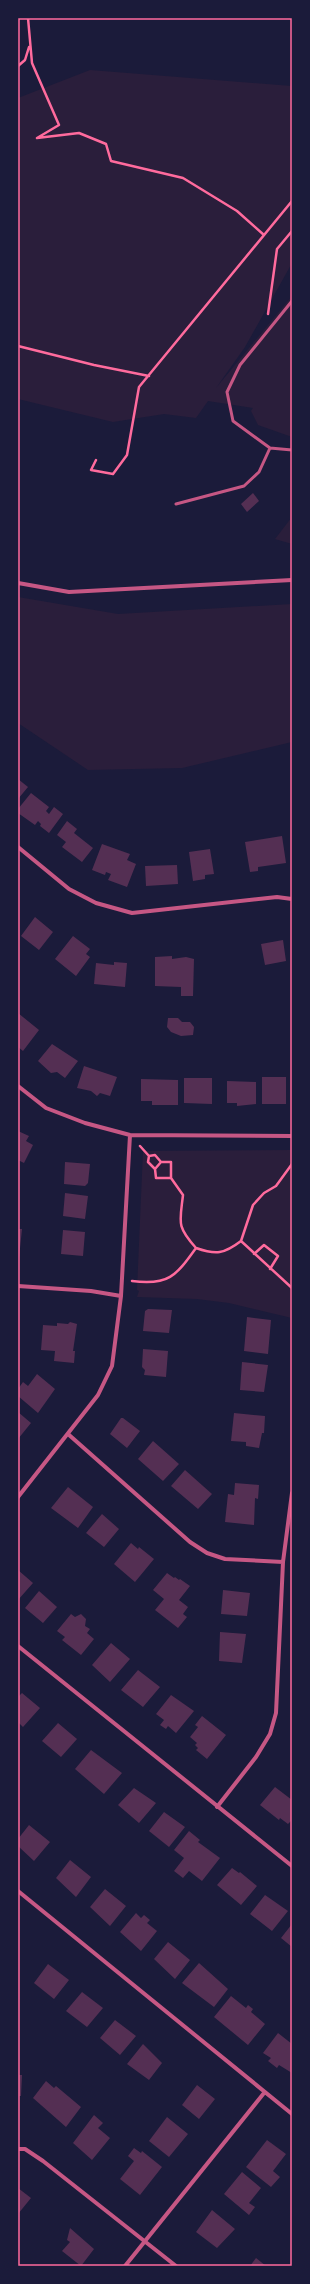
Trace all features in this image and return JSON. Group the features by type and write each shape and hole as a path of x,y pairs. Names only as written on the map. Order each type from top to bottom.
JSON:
{"street":[{"path":"18,583 69,592 292,580"},
{"path":"18,847 69,889 96,903 132,913 277,897 292,899"},
{"path":"18,1086 46,1108 85,1123 130,1135 292,1136"},
{"path":"18,1497 98,1395 112,1366 121,1296 130,1135"},
{"path":"18,1286 121,1296"},
{"path":"68,1434 190,1542 207,1553 225,1559 283,1562"},
{"path":"217,1807 256,1757 270,1734 276,1713 283,1562 292,1493"},
{"path":"18,1646 292,1866"},
{"path":"18,1891 264,2093 292,2114"},
{"path":"124,2266 264,2093"},
{"path":"18,2149 25,2149 43,2161 176,2266"}],"lane":[{"path":"292,301 240,364 227,392 233,421 270,448 292,450"},
{"path":"176,504 244,486 259,472 270,448"}],"path":[{"path":"28,18 32,63 59,125 37,138 79,133 106,144 111,161 183,178 237,211 264,235"},
{"path":"18,66 25,60 30,45"},
{"path":"96,460 91,470 113,474 127,455 139,387 292,201"},
{"path":"265,333 277,250 292,230"},
{"path":"18,346 94,365 149,376"},
{"path":"130,1135 149,1156"},
{"path":"149,1156 155,1155 161,1162 171,1162 171,1178 183,1194 179,1220 183,1234 196,1248 217,1253 228,1250 241,1241 253,1205 264,1193 276,1186 292,1164"},
{"path":"149,1156 148,1162 155,1169 156,1178 171,1178"},
{"path":"155,1169 161,1162"},
{"path":"241,1241 292,1288"},
{"path":"254,1254 264,1245 278,1256 270,1269"},
{"path":"122,1280 151,1284 171,1278 196,1248"}],"shaded area":[{"path":"90,70 292,86 292,263 245,347 216,388 292,296 292,437 258,425 251,411 253,408 208,401 196,418 164,414 113,422 18,399 18,98"},
{"path":"292,517 292,544 275,539"},
{"path":"18,597 118,614 292,604 292,742 182,768 88,770 18,723"},
{"path":"292,1150 292,1318 229,1303 197,1299 137,1297 139,1291 137,1290 143,1151"}],"building":[{"path":"253,493 259,501 247,512 241,504"},
{"path":"18,779 28,787 18,799"},
{"path":"31,793 49,807 46,811 49,814 54,807 63,814 49,833 40,826 41,824 38,821 35,825 18,813 18,809"},
{"path":"67,821 77,829 74,833 93,848 82,862 62,847 66,842 57,835"},
{"path":"282,836 286,863 258,867 258,871 250,872 245,842"},
{"path":"102,844 130,854 127,860 136,864 127,887 108,880 111,874 106,872 105,875 92,870"},
{"path":"210,849 214,874 205,875 205,879 193,881 189,852"},
{"path":"177,865 178,884 146,886 145,866"},
{"path":"35,917 53,932 39,950 21,936"},
{"path":"73,936 90,949 86,954 90,957 76,976 55,959"},
{"path":"283,940 286,961 265,965 261,944"},
{"path":"172,956 172,959 186,957 194,959 193,996 181,996 181,987 155,986 155,957"},
{"path":"114,962 127,963 125,987 94,984 96,963 114,965"},
{"path":"18,1013 39,1030 23,1051 18,1047"},
{"path":"168,1018 178,1018 182,1022 190,1022 194,1027 193,1035 181,1036 171,1032 167,1027"},
{"path":"52,1044 78,1061 65,1078 57,1072 51,1073 38,1061"},
{"path":"84,1066 117,1077 110,1096 100,1093 97,1096 91,1091 77,1088"},
{"path":"262,1077 286,1077 286,1104 262,1104"},
{"path":"184,1078 212,1078 212,1104 184,1103"},
{"path":"141,1079 178,1080 178,1105 152,1105 152,1101 141,1101"},
{"path":"227,1081 256,1082 256,1104 237,1106 237,1103 227,1103"},
{"path":"18,1131 29,1136 26,1141 33,1145 24,1163 18,1160"},
{"path":"65,1162 90,1164 88,1183 85,1186 64,1184"},
{"path":"65,1193 88,1196 85,1219 63,1216"},
{"path":"18,1229 22,1229 19,1258 18,1258"},
{"path":"63,1230 85,1232 83,1256 61,1254"},
{"path":"148,1309 172,1310 169,1333 143,1331 145,1311"},
{"path":"247,1317 271,1320 268,1354 244,1351"},
{"path":"70,1322 77,1324 73,1351 75,1351 74,1363 54,1361 55,1351 41,1350 43,1325 57,1326 57,1323 68,1324"},
{"path":"143,1349 168,1351 166,1377 144,1375 145,1370 142,1367"},
{"path":"242,1362 268,1365 264,1392 240,1390"},
{"path":"37,1374 55,1389 38,1413 18,1396 18,1389 23,1382 28,1386"},
{"path":"18,1412 31,1423 18,1439"},
{"path":"234,1413 265,1416 264,1433 262,1433 259,1448 246,1446 246,1442 231,1441"},
{"path":"121,1418 140,1431 127,1448 110,1434"},
{"path":"153,1441 179,1464 163,1481 138,1459"},
{"path":"185,1470 212,1494 198,1509 171,1486"},
{"path":"235,1483 259,1485 258,1499 255,1498 254,1525 225,1522 228,1494 234,1495"},
{"path":"68,1487 93,1507 78,1528 51,1508"},
{"path":"102,1514 119,1529 104,1547 86,1533"},
{"path":"131,1543 138,1549 139,1547 154,1559 135,1582 114,1564"},
{"path":"18,1570 33,1583 18,1600"},
{"path":"167,1573 190,1586 179,1600 188,1607 183,1614 187,1617 178,1628 155,1610 164,1599 153,1590"},
{"path":"223,1590 250,1593 247,1616 221,1614"},
{"path":"39,1591 57,1607 43,1623 25,1608"},
{"path":"71,1614 75,1617 81,1614 86,1619 85,1626 90,1629 87,1633 94,1639 81,1655 62,1640 65,1637 57,1631"},
{"path":"220,1632 246,1634 242,1663 219,1661"},
{"path":"111,1643 130,1659 110,1682 92,1665"},
{"path":"138,1670 160,1687 143,1707 121,1690"},
{"path":"22,1693 40,1708 23,1727 18,1722 18,1697"},
{"path":"171,1695 194,1711 176,1733 168,1726 166,1729 160,1725 164,1720 156,1714"},
{"path":"202,1716 226,1735 207,1759 196,1750 198,1748 195,1745 197,1743 190,1737 198,1727 195,1725"},
{"path":"58,1723 77,1739 61,1757 42,1741"},
{"path":"91,1750 122,1773 104,1794 75,1769"},
{"path":"275,1787 292,1800 292,1820 288,1824 280,1818 279,1820 260,1805"},
{"path":"134,1788 156,1803 139,1823 118,1805"},
{"path":"164,1812 185,1827 169,1847 149,1831"},
{"path":"29,1825 50,1842 34,1861 18,1846 18,1839"},
{"path":"189,1831 200,1840 198,1842 220,1858 202,1881 189,1871 183,1878 174,1871 184,1858 174,1850"},
{"path":"70,1860 91,1877 76,1897 56,1878"},
{"path":"232,1868 239,1873 240,1872 257,1886 241,1905 217,1885"},
{"path":"105,1889 126,1906 110,1926 90,1907"},
{"path":"265,1895 288,1911 272,1931 250,1914"},
{"path":"136,1913 141,1918 144,1915 150,1920 147,1923 157,1931 141,1951 120,1932"},
{"path":"292,1924 292,1947 281,1938"},
{"path":"168,1942 190,1960 175,1979 154,1959"},
{"path":"199,1963 228,1989 214,2007 182,1983"},
{"path":"48,1964 69,1980 54,1999 34,1983"},
{"path":"82,1992 103,2008 87,2027 66,2011"},
{"path":"231,1996 246,2008 248,2005 253,2009 251,2012 265,2024 248,2045 214,2017"},
{"path":"115,2020 136,2036 120,2055 100,2038"},
{"path":"278,2033 292,2044 292,2073 279,2065 277,2068 268,2061 271,2058 263,2053"},
{"path":"143,2044 162,2063 149,2080 127,2064"},
{"path":"18,2075 22,2075 21,2096 18,2096"},
{"path":"46,2081 54,2088 56,2086 81,2107 66,2127 33,2098"},
{"path":"197,2085 215,2099 199,2119 182,2105"},
{"path":"94,2115 103,2123 98,2128 110,2138 92,2160 73,2143"},
{"path":"167,2117 188,2134 169,2157 149,2141"},
{"path":"267,2140 286,2154 273,2171 280,2177 271,2187 246,2167"},
{"path":"134,2148 141,2153 142,2151 162,2167 140,2195 120,2179 134,2161 128,2156"},
{"path":"242,2172 261,2188 249,2203 255,2207 249,2215 224,2194"},
{"path":"18,2188 31,2198 18,2214"},
{"path":"212,2210 235,2229 217,2248 196,2232"},
{"path":"70,2228 94,2249 81,2266 62,2251 70,2242 67,2240"},
{"path":"256,2258 266,2266 250,2266"}]}
